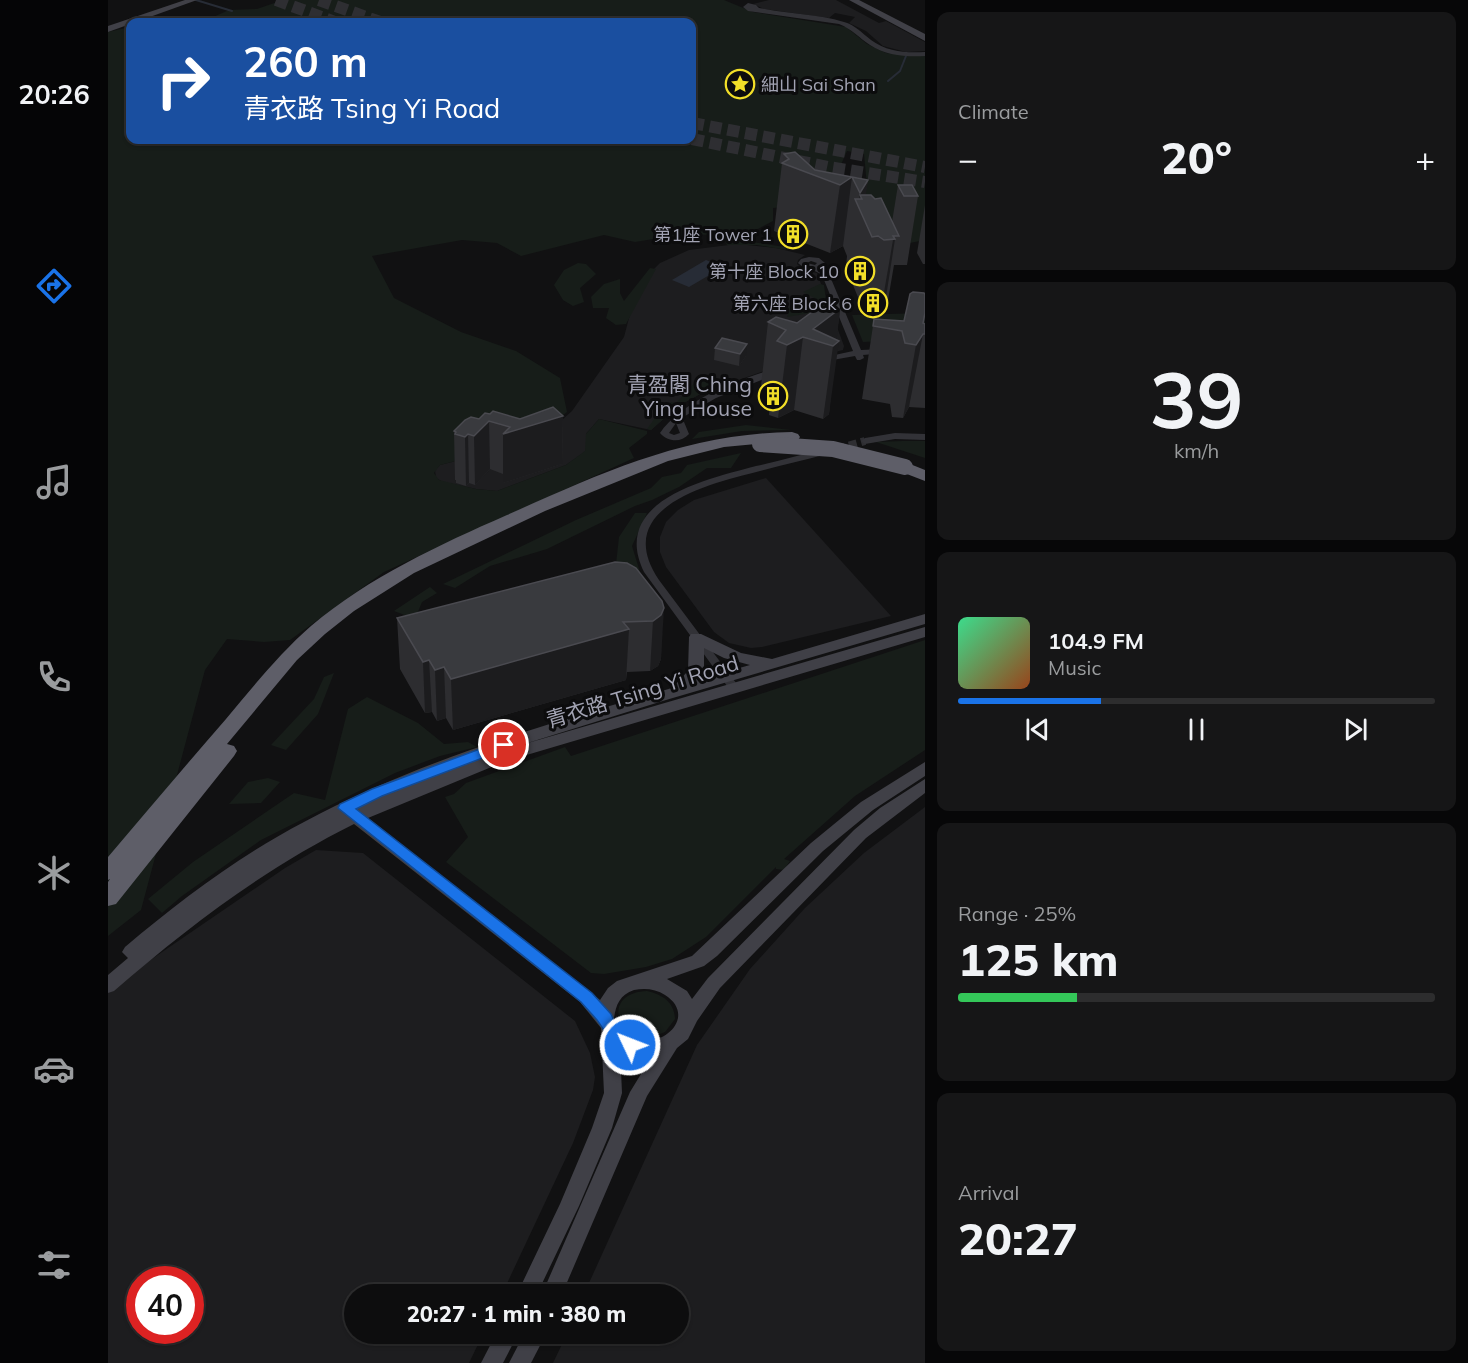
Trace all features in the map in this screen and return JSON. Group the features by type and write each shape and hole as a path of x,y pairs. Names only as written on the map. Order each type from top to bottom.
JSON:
{"highway":[{"path":"108,898 228,740 271,678 306,640 382,581 432,555 647,461 678,450 734,439 792,437 849,444 913,465 925,476"},
{"path":"108,872 297,666 352,615 404,580 454,555 576,501 683,457 718,449 760,444 829,447 913,465"}],"main road":[{"path":"144,18 193,0"},
{"path":"853,0 925,38"},
{"path":"866,0 925,32"},
{"path":"108,28 126,24"},
{"name":"青衣路 Tsing Yi Road","path":"108,986 176,926 259,869 351,813 377,792 484,751 671,692 731,682 783,661 925,619"},
{"name":"青衣路 Tsing Yi Road","path":"108,972 175,913 260,855 351,813 500,757 731,682 925,632"},
{"path":"671,692 689,681 696,671 696,637 736,657 756,661 783,661"},
{"path":"586,997 610,996 629,983 671,972 698,961 817,847 867,806 925,768"},
{"path":"688,1017 714,983 860,834 886,812 925,785"},
{"path":"351,813 586,997 618,1038 643,1049 670,1044 680,1037 686,1028 688,1017 686,1006 674,991 656,983 642,981"},
{"path":"531,1284 569,1206 602,1128 613,1093 614,1076 606,1007 610,996"},
{"path":"556,1284 639,1092 670,1044"},
{"path":"492,1363 502,1344"},
{"path":"520,1363 530,1344"}],"street":[{"path":"754,9 839,23 858,30 872,44 883,50 906,54 925,54"},
{"path":"817,268 823,272 829,282 859,355"},
{"path":"817,361 892,353"},
{"path":"681,415 732,387 786,369"},
{"path":"864,441 895,436 925,437"},
{"path":"731,682 655,581 644,561 643,534 650,519 662,505 678,494 705,482 825,452"}],"shaded area":[{"path":"283,0 724,0 753,12 846,27 867,44 886,53 925,56 925,240 874,250 785,207 773,208 773,221 754,231 752,242 785,247 786,250 757,245 727,245 721,234 672,236 635,242 604,235 521,256 497,243 462,240 372,256 394,298 461,332 516,351 560,378 567,412 537,435 499,450 440,465 434,473 439,480 476,489 497,491 566,465 585,451 586,434 599,419 647,431 647,434 629,448 634,458 384,572 290,640 264,642 227,639 205,670 141,910 108,936 108,32 126,28 126,144 696,144 696,18 211,18 229,10 257,9","holes":["847,151 864,154 867,186 847,186 836,176"]},
{"path":"769,0 836,0 879,23 886,21 925,42 925,51 906,52 883,46 866,31 849,23 855,17 835,13 829,18 764,9 753,4"},
{"path":"737,244 776,248 805,255 798,260 797,264 804,270 817,273 844,346 843,350 781,365 702,393 678,406 651,430 599,419 586,434 586,451 566,465 497,491 443,482 436,478 435,470 440,465 510,447 554,427 572,411 624,337 633,303 652,271 660,263 689,250"},
{"path":"706,260 723,267 689,287 672,280"},
{"path":"578,263 586,264 596,274 580,288 584,302 573,306 563,300 554,285 564,270"},
{"path":"650,268 656,269 626,324 616,325 606,318 609,308 593,308 591,297 604,284 620,279 620,293 624,301"},
{"path":"820,284 824,285 826,300 833,305 828,310 787,317 788,314 771,309 775,305 798,310 814,308 819,304 818,300 803,292"},
{"path":"925,313 925,339 863,342 852,315"},
{"path":"698,379 725,385 702,393 678,406 651,430 647,429 657,415 662,416 671,402 676,403"},
{"path":"746,425 791,430 742,431 692,439 699,432"},
{"path":"925,441 925,458 876,442"},
{"path":"741,453 731,468 707,468 679,487 547,549 490,566 455,588 443,584 576,520 651,488 662,477 681,473 687,465"},
{"path":"766,478 891,616 751,648 729,643 714,632 666,567 660,552 660,537 666,522 678,510 694,500"},
{"path":"635,513 647,513 632,546 640,572 638,581 616,564 619,537"},
{"path":"430,587 437,593 422,602 415,619 394,611"},
{"path":"925,640 925,750 855,796 784,859 790,861 784,870 776,869 776,867 706,937 672,959 646,967 604,974 591,973 446,862 468,837 445,797 454,794 466,783 565,747 571,756"},
{"path":"334,673 318,714 286,750 271,745 314,699 324,677"},
{"path":"367,697 418,723 444,744 468,742 477,747 440,756 395,773 261,840 182,896 162,913 148,899 193,862 294,793 325,800 348,709"},
{"path":"268,778 280,782 261,803 229,804 248,782"},
{"path":"925,807 925,1363 553,1363 562,1344 689,1344 689,1284 589,1284 697,1045 750,969 805,908 864,853"},
{"path":"316,850 363,853 575,1021 590,1053 595,1077 593,1090 573,1143 507,1284 344,1284 344,1344 478,1344 469,1363 108,1363 108,993 149,961 285,868"},
{"path":"647,991 667,1000 675,1019 665,1032 649,1036 636,1035 626,1029 620,1020 618,1010 622,1001 631,994"}],"building":[{"path":"795,152 815,170 868,180 860,193 852,177 840,185 782,163 789,159 784,154"},
{"path":"898,185 912,185 918,196 904,196"},
{"path":"860,195 871,195 875,199 881,198 899,236 893,236 895,239 884,240 878,236 872,237 855,199 862,199"},
{"path":"913,292 925,295 923,323 925,334 916,345 905,343 902,331 873,326 874,319 904,321 910,294"},
{"path":"827,301 841,303 838,310 813,329 839,341 833,346 803,337 787,345 777,341 786,330 768,322 776,317 797,323"},
{"path":"722,338 747,344 740,354 715,348"},
{"path":"553,407 563,416 503,434 510,427 489,421 474,436 468,434 465,437 455,434 454,431 465,420 471,417 479,419 485,413 490,414 493,411 520,419"},
{"path":"615,562 627,563 636,568 662,601 664,608 661,615 653,621 623,622 629,629 451,679 444,667 435,670 429,660 423,662 397,618"}],"waterway":[{"path":"196,0 232,11"},
{"path":"888,81 900,71 906,56"}],"tunnel":[{"path":"276,0 324,18"},
{"path":"319,0 369,18"},
{"path":"696,124 925,167"},
{"path":"696,140 828,167 925,182"},
{"path":"837,449 865,441"}],"place":[{"name":"細山 Sai Shan","path":"740,84"},
{"name":"第1座 Tower 1","path":"793,234"},
{"name":"第十座 Block 10","path":"860,271"},
{"name":"第六座 Block 6","path":"873,303"},
{"name":"青盈閣 Ching Ying House","path":"773,396"}],"route":[{"path":"504,745 377,792 345,808 586,997 605,1018 610,1029 618,1038 630,1045"}]}
